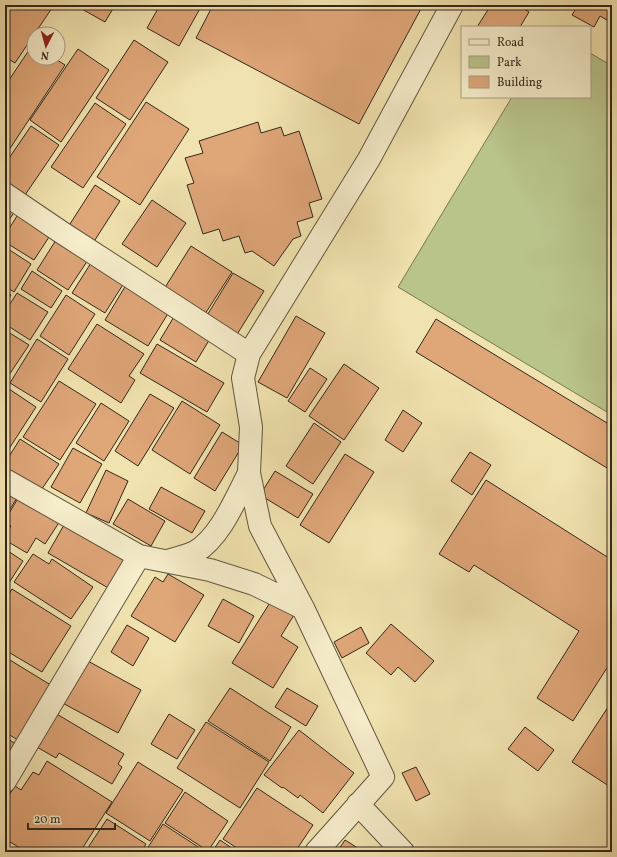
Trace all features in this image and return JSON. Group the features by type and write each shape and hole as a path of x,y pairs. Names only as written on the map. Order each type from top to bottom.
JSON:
{"street":[{"path":"316,852 383,777 303,608 260,526 249,473 251,426 243,378 249,354 369,159 452,5"},
{"path":"5,194 249,354"},
{"path":"167,562 195,552 213,537 232,507 249,473"},
{"path":"5,480 139,556 210,570 254,584 303,608"},
{"path":"5,782 139,556"},
{"path":"358,804 403,852"}],"green space":[{"path":"591,54 612,66 612,415 398,287 511,98 591,98"}],"building":[{"path":"5,5 54,5 40,26 26,26 26,47 15,63 5,57"},
{"path":"81,5 110,5 114,7 105,22 80,8"},
{"path":"160,5 202,5 179,46 147,28"},
{"path":"213,5 423,5 359,124 196,38"},
{"path":"491,5 518,5 529,12 521,26 478,26"},
{"path":"578,5 612,5 612,23 600,16 594,27 572,15"},
{"path":"134,40 168,62 130,120 96,98"},
{"path":"78,49 109,70 61,142 30,120"},
{"path":"26,54 26,66 64,66 5,156 5,86"},
{"path":"146,102 189,129 140,205 97,177"},
{"path":"95,103 126,124 83,188 51,167"},
{"path":"258,122 261,133 281,127 284,136 299,131 322,199 309,203 313,217 297,222 301,236 293,239 274,266 252,251 245,253 239,236 223,241 219,229 203,234 187,185 194,183 185,158 203,153 199,141"},
{"path":"31,126 59,145 23,198 5,187 5,164"},
{"path":"95,185 120,201 93,243 68,227"},
{"path":"152,200 186,223 157,267 122,244"},
{"path":"5,204 15,211 5,226"},
{"path":"19,213 51,234 34,260 5,242 5,235"},
{"path":"56,240 88,260 68,290 37,270"},
{"path":"191,246 232,272 205,314 164,289"},
{"path":"5,247 31,264 14,292 5,286"},
{"path":"91,263 124,283 105,313 72,293"},
{"path":"32,271 62,291 51,308 21,289"},
{"path":"233,273 264,291 236,336 206,317"},
{"path":"126,285 169,312 148,346 105,320"},
{"path":"5,291 11,295 5,305"},
{"path":"17,293 48,312 30,340 5,324 5,312"},
{"path":"66,295 95,314 69,355 40,336"},
{"path":"175,315 211,337 196,362 160,340"},
{"path":"296,316 325,333 287,398 258,382"},
{"path":"436,319 612,426 612,471 416,352"},
{"path":"97,324 144,354 129,376 135,380 121,403 68,369"},
{"path":"5,330 29,345 5,381"},
{"path":"37,339 68,359 41,402 10,383"},
{"path":"157,344 224,383 207,412 140,373"},
{"path":"344,364 379,388 344,440 309,416"},
{"path":"310,368 327,379 305,412 288,401"},
{"path":"59,381 96,404 60,460 23,437"},
{"path":"6,387 36,407 5,455 5,388"},
{"path":"150,394 174,408 138,466 115,451"},
{"path":"182,401 220,425 190,474 152,450"},
{"path":"101,403 129,421 104,461 76,443"},
{"path":"403,410 422,423 403,452 385,440"},
{"path":"314,423 341,442 313,484 286,466"},
{"path":"222,432 243,445 215,491 194,478"},
{"path":"20,439 59,464 39,493 5,471 5,463"},
{"path":"73,448 102,464 80,503 51,487"},
{"path":"470,452 491,465 472,495 451,481"},
{"path":"345,454 374,472 329,543 300,525"},
{"path":"106,470 128,481 109,523 86,513"},
{"path":"275,471 313,494 298,518 260,495"},
{"path":"486,480 612,560 612,660 573,721 537,698 579,631 474,565 469,572 439,554"},
{"path":"161,487 205,511 192,533 149,509"},
{"path":"5,490 17,498 5,517"},
{"path":"20,495 60,521 45,544 36,538 27,553 5,540 5,535 11,526 5,522 5,520"},
{"path":"128,499 165,521 151,546 113,524"},
{"path":"64,525 126,561 110,589 48,553"},
{"path":"5,549 23,561 5,589"},
{"path":"33,554 49,564 52,559 93,587 71,619 14,582"},
{"path":"168,574 204,595 175,642 131,616 155,577 163,582"},
{"path":"12,589 71,626 42,672 5,650 5,601"},
{"path":"223,599 254,616 239,643 208,626"},
{"path":"271,601 294,615 281,636 298,647 273,688 232,663"},
{"path":"391,624 434,661 415,682 398,667 391,675 366,653"},
{"path":"127,625 149,638 133,666 111,652"},
{"path":"361,627 369,643 342,658 334,642"},
{"path":"5,657 54,687 21,742 5,732"},
{"path":"86,660 141,690 118,733 57,700"},
{"path":"230,688 291,727 270,761 208,721"},
{"path":"287,688 318,706 306,726 275,707"},
{"path":"612,701 612,788 572,762"},
{"path":"55,713 124,754 118,764 122,767 112,784 59,753 56,758 35,746"},
{"path":"169,714 195,730 177,759 151,744"},
{"path":"206,722 269,762 240,808 177,768"},
{"path":"525,727 554,750 538,771 508,749"},
{"path":"299,730 354,773 323,813 300,795 298,798 264,775"},
{"path":"5,737 20,747 5,771"},
{"path":"47,761 112,802 80,852 27,852 5,839 5,801 15,786 21,790 33,772 39,775"},
{"path":"138,762 183,790 150,841 106,813"},
{"path":"416,767 430,794 416,801 402,773"},
{"path":"257,788 313,825 295,852 243,852 223,839"},
{"path":"185,792 228,821 208,851 165,823"},
{"path":"107,819 146,844 141,852 85,852"},
{"path":"163,824 206,852 145,852"},
{"path":"220,840 238,852 212,852"},
{"path":"345,840 364,852 337,852"}]}
